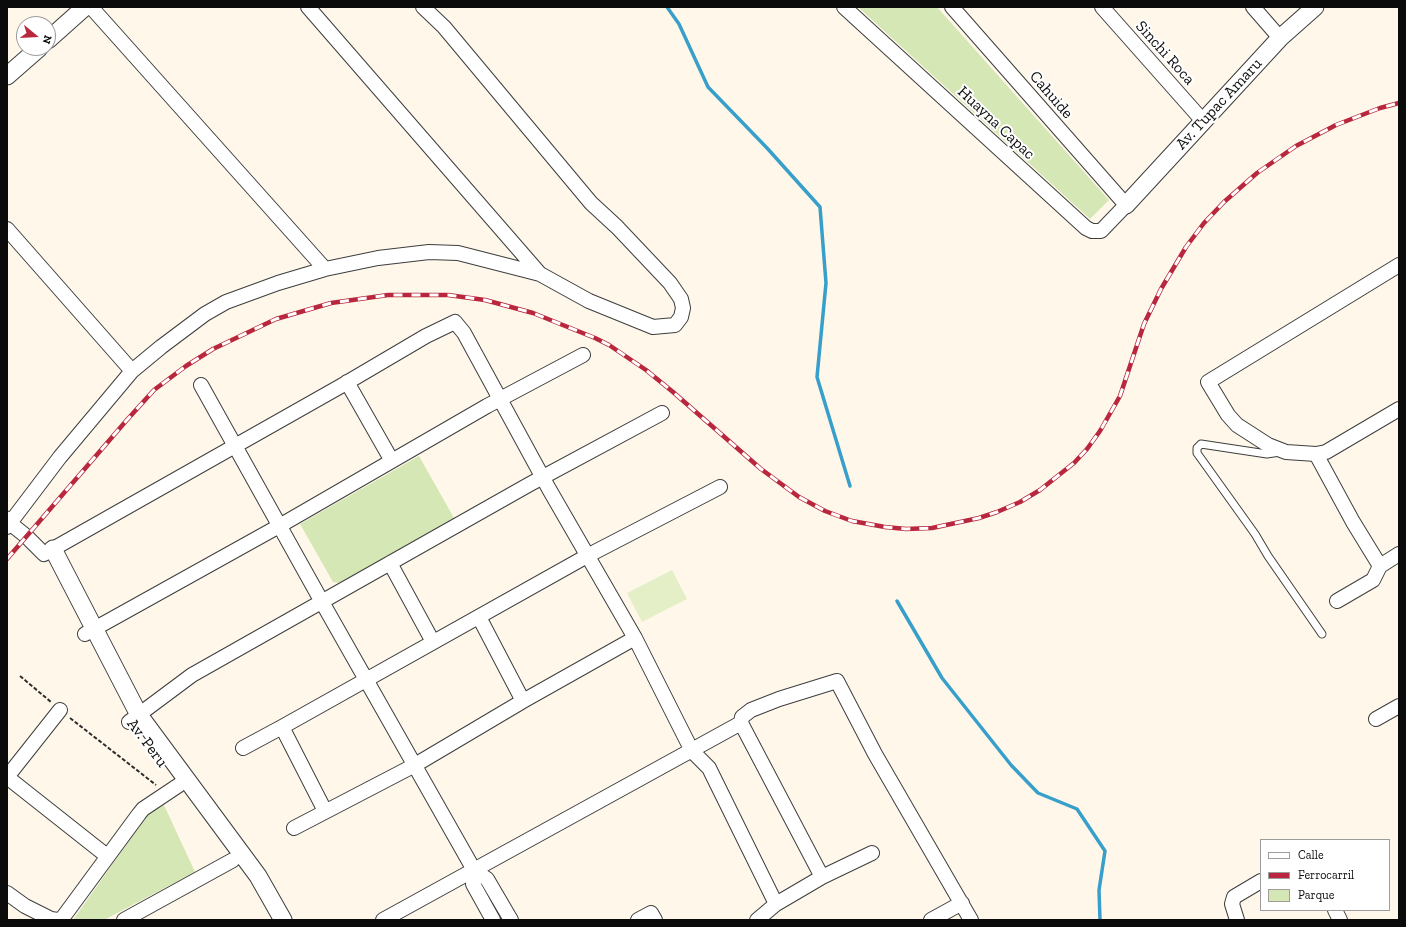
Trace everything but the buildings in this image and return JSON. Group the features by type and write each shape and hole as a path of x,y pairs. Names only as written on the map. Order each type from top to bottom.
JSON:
{"street":[{"path":"56,33 85,7"},
{"path":"91,7 325,269"},
{"path":"308,7 540,274"},
{"path":"423,7 444,27 591,203 617,227 670,283 680,299 683,308 681,317 674,325 653,327 589,301 540,274 458,253 429,252 378,258 325,269 278,283 226,302 204,314 132,371 60,457 8,524 48,551 236,446 426,336 455,322 464,333 542,477 635,638 692,751 709,768 776,904"},
{"name":"Huayna Capac","path":"844,7 1086,228 1092,231 1101,231 1126,204"},
{"name":"Cahuide","path":"952,7 1126,204"},
{"name":"Sinchi Roca","path":"1102,7 1203,121"},
{"path":"1253,7 1280,38"},
{"name":"Av. Tupac Amaru","path":"1126,204 1280,38 1315,7"},
{"path":"7,76 30,56"},
{"path":"7,229 132,371"},
{"path":"1399,266 1208,382 1228,415 1237,426 1268,446 1286,452 1316,454 1326,452 1399,409"},
{"path":"90,631 280,526 500,399 583,355"},
{"path":"347,382 392,461"},
{"path":"201,385 474,870 487,879 511,920"},
{"path":"283,920 258,876 134,718 192,675 542,477 662,413"},
{"path":"1316,454 1353,522 1380,566"},
{"path":"243,748 587,556 720,488"},
{"name":"Av. Peru","path":"48,551 134,718 179,785 250,885 271,920"},
{"path":"1337,601 1374,580 1380,566 1399,554"},
{"path":"390,563 433,642"},
{"path":"479,617 523,701"},
{"path":"294,828 415,764 635,638"},
{"path":"822,877 741,723 742,717 751,710 778,699 837,681 875,754 971,920"},
{"path":"1376,719 1399,706"},
{"path":"60,710 7,777 107,856"},
{"path":"383,920 741,723"},
{"path":"282,727 325,811"},
{"path":"7,893 25,906 51,919 59,920 143,810 179,785"},
{"path":"757,920 776,904 822,877 872,854"},
{"path":"124,920 233,860"},
{"path":"474,870 473,884 493,920"},
{"path":"1237,920 1232,904 1234,897 1260,882"},
{"path":"931,920 962,903"},
{"path":"1336,911 1340,920"},
{"path":"640,920 651,913 655,920"}],"lane":[{"path":"1286,452 1267,454 1201,444 1197,448 1197,453 1255,534 1268,556 1322,634"}],"path":[{"path":"20,676 60,710 159,787"}],"green space":[{"path":"858,7 937,7 1109,200 1090,219"},
{"path":"419,456 454,518 340,583 333,582 300,524"},
{"path":"672,570 687,599 642,622 627,593"},
{"path":"164,805 195,872 104,920 73,920 148,814"}],"waterway":[{"path":"667,7 679,24 708,87 767,148 820,207 826,283 817,377 850,486"},
{"path":"897,601 942,678 1011,765 1038,793 1077,809 1105,851 1099,890 1100,920"}],"railway":[{"path":"7,559 154,390 186,366 213,349 276,319 331,303 388,295 448,295 485,300 533,313 595,338 609,345 646,370 761,469 799,497 825,511 852,521 906,529 932,528 979,518 1020,502 1040,490 1074,463 1087,449 1100,431 1120,396 1144,324 1161,289 1186,247 1204,223 1224,202 1257,173 1296,146 1336,125 1380,108 1399,103"}]}
